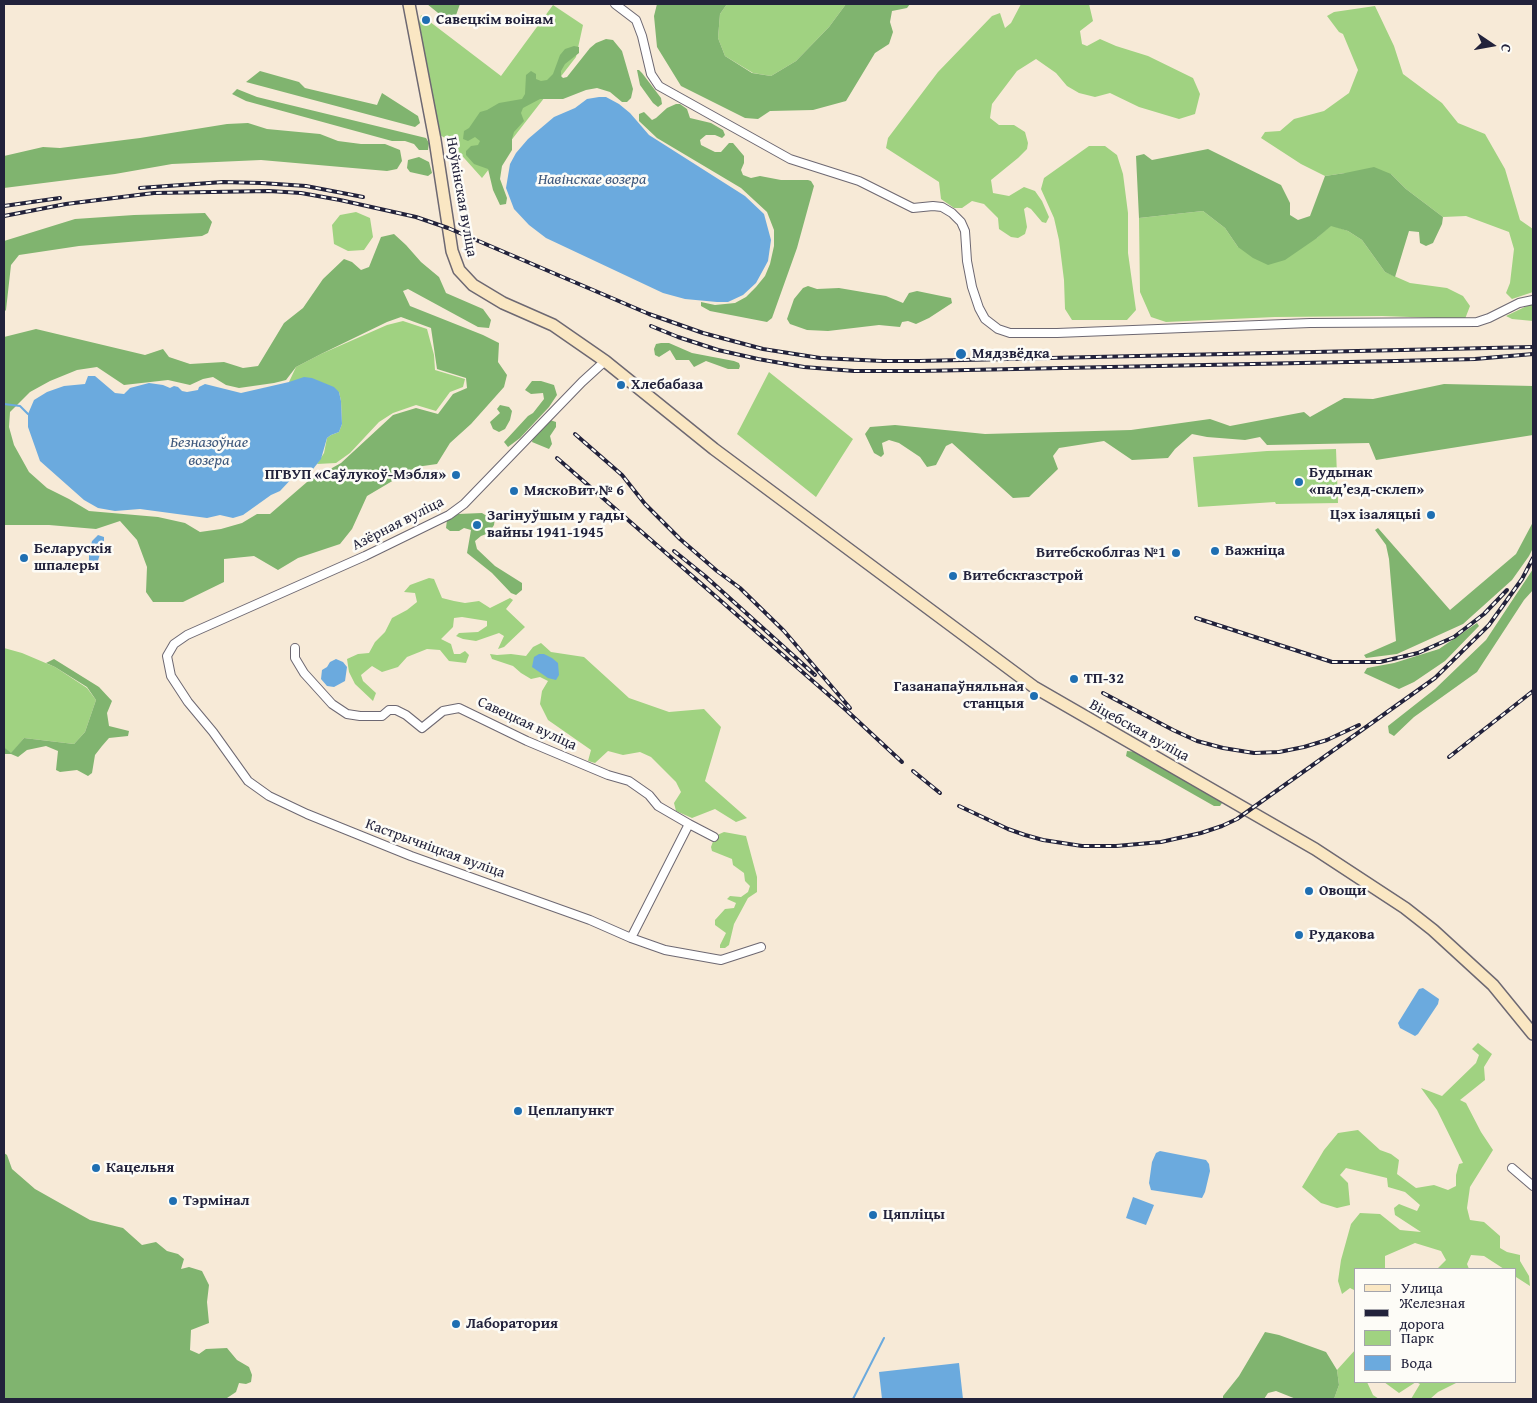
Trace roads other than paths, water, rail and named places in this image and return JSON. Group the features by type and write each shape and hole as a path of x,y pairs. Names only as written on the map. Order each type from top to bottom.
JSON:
{"main road":[{"name":"Ноўкінская вуліца","path":"409,4 436,140 452,252 459,270 480,290 503,303 553,325 605,361 616,371"},
{"name":"Віцебская вуліца","path":"616,371 714,449 1027,682 1056,701 1315,850 1405,908 1433,930 1493,985 1533,1034"}],"street":[{"path":"615,4 636,20 651,74 659,86 790,159 859,181 913,208 933,206 952,213 961,222 965,231 967,260 972,287 979,308 985,319 998,329 1010,333 1057,333 1310,323 1477,322 1519,303 1533,300"},
{"name":"Азёрная вуліца","path":"166,656 174,644 187,635 365,556 449,514 464,504 582,382 605,361"},
{"name":"Савецкая вуліца","path":"295,648 295,658 304,673 332,704 347,714 382,716 389,710 396,710 406,715 422,728 443,710 459,708 527,741 608,775 629,781 649,795 658,806 714,837"},
{"name":"Кастрычніцкая вуліца","path":"166,656 171,676 188,702 213,732 248,781 269,796 307,814 411,856 590,920 665,950 721,960 761,947"},
{"path":"631,938 689,824"},
{"path":"1512,1168 1533,1186"}],"water":[{"name":"Навінскае возера","path":"606,97 619,104 630,113 649,135 745,196 764,214 771,240 768,261 756,283 743,295 728,302 717,302 685,299 663,293 546,238 529,225 514,209 506,188 510,164 516,153 528,139 554,117 575,108 587,99"},
{"name":"Безназоўнае возера","path":"88,376 95,376 115,393 124,394 130,388 149,383 170,388 174,386 187,392 198,390 199,387 205,384 241,393 304,377 312,378 334,387 339,392 342,424 339,432 327,438 321,459 313,469 302,475 295,475 280,491 271,495 243,515 233,518 220,515 207,518 140,509 115,511 98,508 84,500 40,461 28,427 28,414 34,400 47,392 64,386 85,384"},
{"path":"98,535 104,537 104,541 96,567 93,568 89,563 89,555 92,541"},
{"path":"544,654 558,663 559,675 556,680 548,678 532,667 534,657"},
{"path":"336,659 343,662 347,667 345,681 334,687 327,686 321,679 322,670"},
{"path":"1423,988 1439,999 1438,1004 1415,1036 1400,1028 1398,1023 1419,989"},
{"path":"1160,1151 1206,1160 1210,1171 1202,1198 1151,1190 1149,1183 1152,1162 1156,1153"},
{"path":"1133,1197 1154,1205 1146,1225 1126,1218"},
{"path":"959,1363 963,1399 882,1399 879,1372"}],"waterway":[{"path":"4,404 20,406 28,414"},
{"path":"853,1399 884,1338"}],"railway":[{"path":"140,188 223,182 261,183 306,186 363,197"},
{"path":"4,216 66,204 154,193 269,191 301,193 416,217 448,228 649,314 703,333 763,349 820,358 919,361 1533,347"},
{"path":"4,206 60,198"},
{"path":"651,326 718,350 758,359 804,367 854,371 1396,361 1475,359 1533,354"},
{"path":"575,434 622,475 645,504 680,539 740,588 784,631 850,708"},
{"path":"557,458 846,710 902,762"},
{"path":"674,551 705,576 815,675"},
{"path":"959,806 1025,835 1082,846 1116,846 1161,842 1222,826 1237,819 1435,678 1489,625 1522,579 1533,558"},
{"path":"1196,618 1332,662 1380,662 1418,653 1454,637 1484,614 1507,590"},
{"path":"1449,757 1533,691"},
{"path":"1103,693 1197,741 1254,753 1279,752 1304,747 1327,740 1359,725"},
{"path":"913,771 940,793"}],"place":[{"name":"Савецкім воінам","path":"426,20"},
{"name":"Мядзвёдка","path":"961,354"},
{"name":"Хлебабаза","path":"621,385"},
{"name":"ПГВУП «Саўлукоў-Мэбля»","path":"456,475"},
{"name":"Будынак «падʼезд-склеп»","path":"1299,482"},
{"name":"МяскоВит № 6","path":"514,491"},
{"name":"Цэх ізаляцыі","path":"1431,515"},
{"name":"Загінуўшым у гады вайны 1941-1945","path":"477,525"},
{"name":"Важніца","path":"1215,551"},
{"name":"Витебскоблгаз №1","path":"1176,553"},
{"name":"Беларускія шпалеры","path":"24,558"},
{"name":"Витебскгазстрой","path":"953,576"},
{"name":"ТП-32","path":"1074,679"},
{"name":"Газанапаўняльная станцыя","path":"1034,696"},
{"name":"Овощи","path":"1309,891"},
{"name":"Рудакова","path":"1299,935"},
{"name":"Цеплапункт","path":"518,1111"},
{"name":"Кацельня","path":"96,1168"},
{"name":"Тэрмінал","path":"173,1201"},
{"name":"Цяпліцы","path":"873,1215"},
{"name":"Лаборатория","path":"456,1324"}]}
